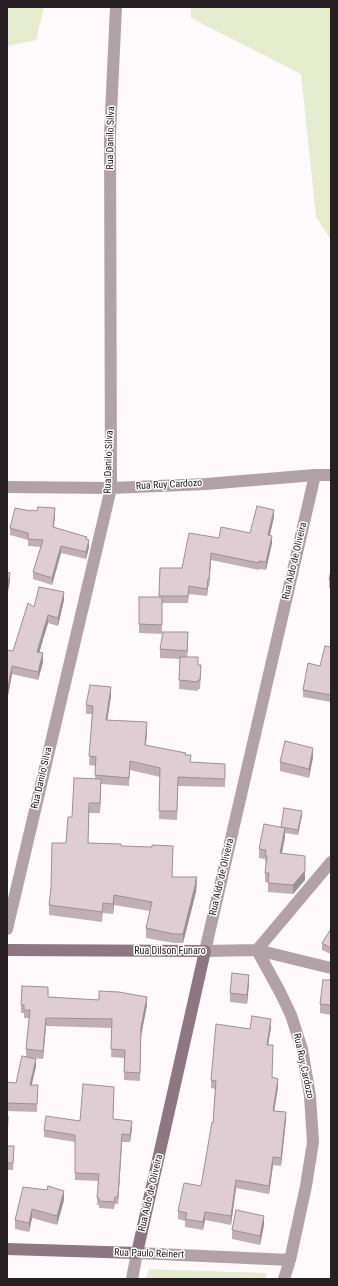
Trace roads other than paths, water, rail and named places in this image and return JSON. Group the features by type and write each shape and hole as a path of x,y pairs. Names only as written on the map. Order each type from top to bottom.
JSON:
{"street":[{"name":"Rua Danilo Silva","path":"7,929 110,488 110,135 116,7"},
{"name":"Rua Ruy Cardozo","path":"7,487 110,488 206,484 315,475 331,476"},
{"name":"Rua Aldo de Oliveira","path":"132,1279 205,951 315,475"},
{"path":"257,950 331,862"},
{"name":"Rua Dilson Funaro","path":"7,950 257,950 331,968"},
{"name":"Rua Ruy Cardozo","path":"257,950 291,1015 302,1049 310,1096 312,1142 306,1186 290,1260 284,1279"},
{"name":"Rua Paulo Reinert","path":"7,1250 290,1260"}]}
